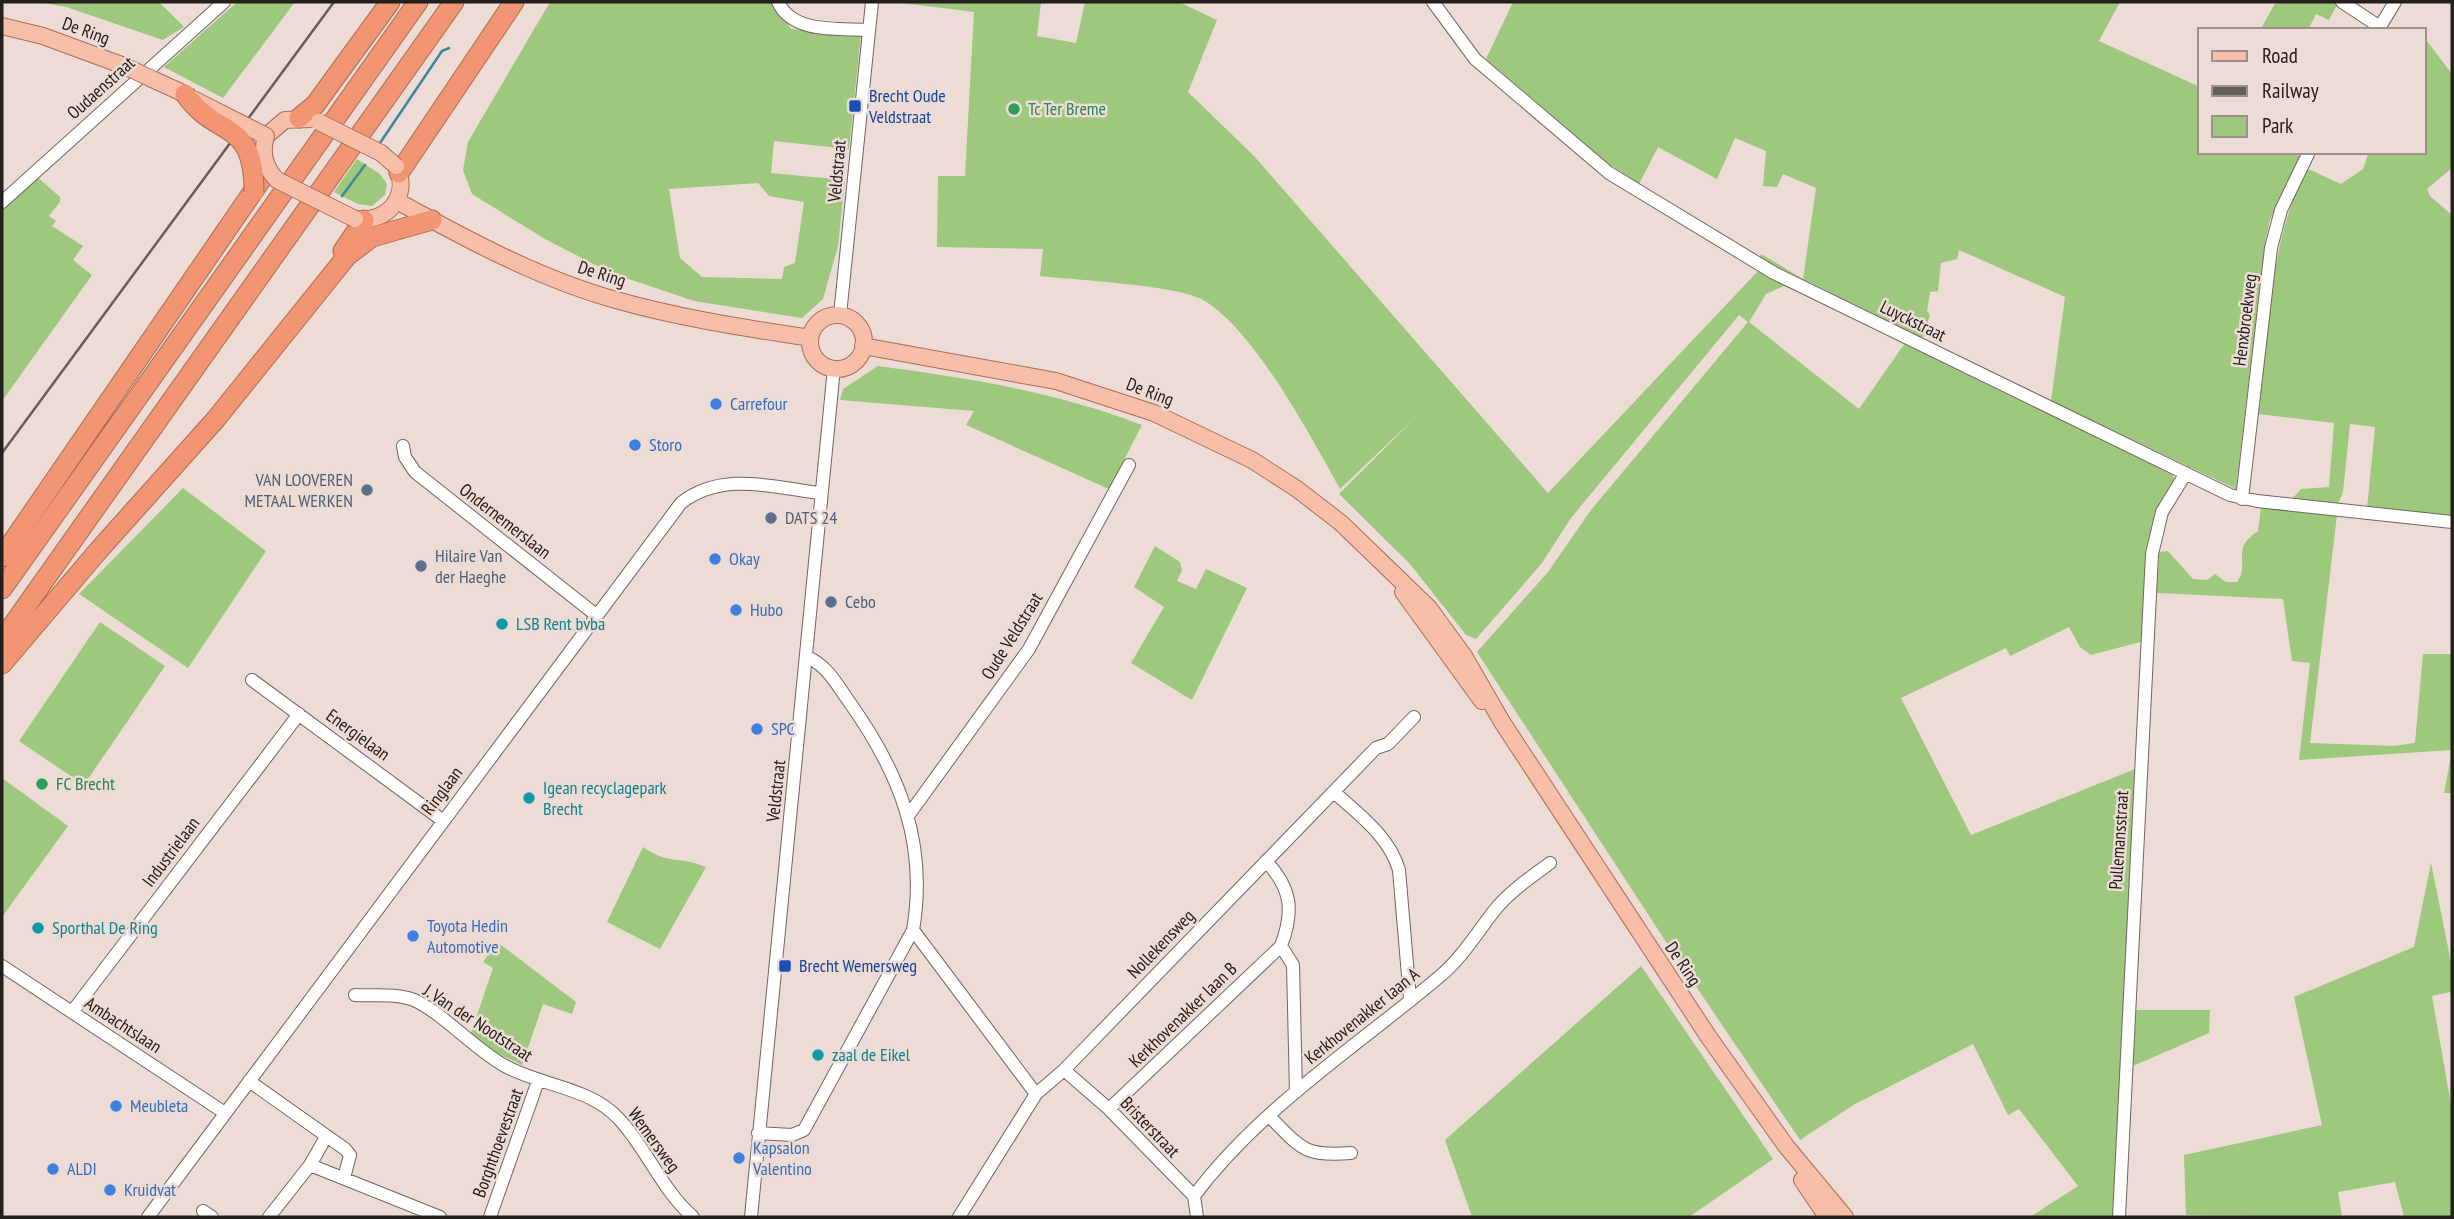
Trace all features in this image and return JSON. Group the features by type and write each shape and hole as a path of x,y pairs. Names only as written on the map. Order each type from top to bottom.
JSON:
{"highway":[{"path":"299,118 315,105 390,2"},
{"path":"2,589 418,2"},
{"path":"2,640 454,2"},
{"path":"397,170 514,2"},
{"path":"185,94 196,110 225,125 243,140 253,160 254,192"},
{"path":"2,558 254,192 261,180 265,143"},
{"path":"2,664 277,346 333,271 360,220"},
{"path":"333,271 366,240 432,220"}],"main road":[{"name":"De Ring","path":"2,26 43,36 127,67 185,94 265,143"},
{"path":"299,118 319,122 381,153 397,170 397,201 381,217 360,220 277,180 268,169 265,143 281,122 299,118"},
{"name":"De Ring","path":"397,201 524,266 614,300 707,321 810,338"},
{"path":"840,315 860,328 863,346 850,365 834,368 819,362 813,355 810,338 823,318 840,315"},
{"name":"De Ring","path":"863,346 1056,381 1154,413 1252,460 1297,489 1341,523 1429,608 1464,656 1502,722 1700,1024 1786,1146 1845,1217"},
{"path":"1786,1146 1804,1182 1827,1217"}],"street":[{"name":"Oudaenstraat","path":"2,202 224,2"},
{"path":"778,2 786,16 798,24 869,30"},
{"name":"Veldstraat","path":"840,315 872,2"},
{"name":"Luyckstraat","path":"1433,2 1475,59 1609,173 1774,273 2242,499 2452,522"},
{"path":"2342,2 2379,28 2395,2"},
{"name":"Henxbroekweg","path":"2242,499 2273,237 2281,210 2308,154"},
{"name":"Veldstraat","path":"751,1217 807,657 819,493 834,368"},
{"name":"Ondernemerslaan","path":"403,446 405,457 415,472 596,615"},
{"name":"Oude Veldstraat","path":"908,816 1029,649 1129,465"},
{"name":"Pullemansstraat","path":"2119,1217 2152,554 2162,512 2186,474"},
{"name":"Ringlaan","path":"148,1217 681,503 694,493 730,482 819,493"},
{"path":"758,1133 792,1135 804,1130 913,930 918,887 908,816 879,744 823,665 807,657"},
{"name":"Energielaan","path":"252,680 442,820"},
{"name":"Industrielaan","path":"72,1012 299,714"},
{"name":"Nollekensweg","path":"959,1217 1036,1094 1064,1070 1376,748 1388,744 1414,717"},
{"path":"1334,792 1375,830 1394,854 1399,870 1410,999"},
{"path":"1266,861 1280,876 1291,905 1290,922 1281,946 1293,965 1296,1092"},
{"name":"Kerkhovenakker laan A","path":"1194,1196 1215,1168 1296,1092 1440,976 1464,952 1510,894 1550,863"},
{"path":"913,930 1036,1094"},
{"name":"Kerkhovenakker laan B","path":"1109,1110 1281,946"},
{"name":"Ambachtslaan","path":"2,967 225,1113"},
{"name":"J. Van der Nootstraat","path":"355,995 411,999 481,1051 538,1081"},
{"name":"Bristerstraat","path":"1064,1070 1109,1110 1194,1196"},
{"path":"249,1081 350,1155 344,1178"},
{"name":"Borghthoevestraat","path":"490,1217 538,1081"},
{"name":"Wemersweg","path":"538,1081 557,1084 587,1097 620,1119 680,1205 693,1217"},
{"path":"1270,1117 1298,1144 1321,1156 1351,1153"},
{"path":"272,1215 310,1165 326,1137"},
{"path":"310,1165 440,1217"},
{"path":"1194,1196 1197,1217"}],"green space":[{"path":"39,2 159,2 184,27 163,40 66,7"},
{"path":"237,2 295,2 223,98 164,67"},
{"path":"550,2 774,2 791,29 861,34 849,149 774,141 771,173 845,180 838,246 823,299 802,318 694,301 611,273 545,239 472,194 463,170 468,142","holes":["758,183 769,196 804,202 795,263 784,267 782,279 702,277 680,258 669,189"]},
{"path":"894,2 1041,2 1037,36 1076,43 1085,2 1179,2 1217,20 1188,92 1254,156 1548,493 1759,270 1754,267 1761,254 1803,279 1816,188 1783,174 1777,187 1763,186 1766,151 1735,138 1717,179 1658,147 1639,184 1606,162 1486,59 1513,2 2120,2 2099,41 2198,86 2198,154 2302,154 2270,220 2265,242 2236,489 2051,401 2065,297 1959,250 1957,259 1941,263 1938,291 1930,292 1927,311 1930,315 1923,337 1917,337 1809,282 1804,294 1784,286 1766,294 1749,322 1859,409 1905,343 2171,472 2175,480 2151,531 2144,641 2091,655 2080,647 2069,627 2010,656 2006,648 1901,698 1971,835 2135,769 2115,1217 2030,1217 2078,1186 2019,1109 2008,1115 1973,1044 1855,1104 1800,1140 1672,951 1477,652 1548,572 1591,510 1748,322 1739,315 1571,518 1542,563 1476,639 1466,635 1410,564 1339,494 1419,414 1340,489 1280,386 1261,359 1242,334 1203,300 1172,290 1040,276 1043,249 937,247 938,176 965,176 974,12"},
{"path":"2276,2 2333,2 2337,5 2329,20 2316,14 2309,28 2261,28"},
{"path":"2426,40 2452,74 2452,168 2427,189 2430,196 2452,215 2452,516 2367,508 2375,427 2350,424 2343,492 2338,504 2293,498 2301,489 2329,487 2334,423 2258,414 2277,258 2284,228 2306,168 2341,184 2363,169 2368,154 2426,154"},
{"path":"357,159 380,174 387,184 385,195 372,206 358,204 334,192"},
{"path":"36,176 60,197 60,202 49,216 56,221 52,226 83,246 73,260 92,275 2,401 2,209"},
{"path":"878,366 1045,395 1142,425 1109,489 966,425 974,411 840,400 843,389"},
{"path":"183,488 266,551 188,668 79,594"},
{"path":"2261,507 2337,515 2310,743 2394,746 2415,743 2423,654 2452,654 2452,750 2299,760 2310,663 2292,661 2283,599 2157,593 2159,552 2168,551 2193,579 2207,580 2215,574 2226,582 2237,582 2242,569 2242,550 2249,538 2258,531"},
{"path":"1155,546 1180,562 1182,570 1177,581 1196,589 1206,569 1247,588 1192,700 1131,663 1164,607 1134,587"},
{"path":"100,622 165,666 84,785 19,741"},
{"path":"2452,750 2452,793 2444,793"},
{"path":"2,778 68,826 2,917"},
{"path":"643,847 660,856 706,867 660,949 607,922"},
{"path":"2431,863 2452,967 2452,1000 2450,992 2432,996 2452,1110 2452,1217 2404,1217 2395,1182 2338,1192 2342,1217 2186,1215 2184,1155 2322,1125 2294,997 2414,947"},
{"path":"497,942 576,1002 572,1014 543,1004 522,1065 495,1052 471,1033 493,968 483,962"},
{"path":"1641,966 1773,1159 1689,1217 1472,1217 1445,1140"},
{"path":"2136,1010 2210,1010 2209,1033 2133,1066"}],"waterway":[{"path":"380,143 442,51 449,48"},
{"path":"342,196 365,165"}],"railway":[{"path":"2,453 334,2"}],"place":[{"name":"Brecht Oude Veldstraat","path":"855,106"},
{"name":"Tc Ter Breme","path":"1014,109"},
{"name":"Carrefour","path":"716,404"},
{"name":"Storo","path":"635,445"},
{"name":"VAN LOOVEREN METAAL WERKEN","path":"367,490"},
{"name":"DATS 24","path":"771,518"},
{"name":"Okay","path":"715,559"},
{"name":"Hilaire Van der Haeghe","path":"421,566"},
{"name":"Cebo","path":"831,602"},
{"name":"Hubo","path":"736,610"},
{"name":"LSB Rent bvba","path":"502,624"},
{"name":"SPC","path":"757,729"},
{"name":"FC Brecht","path":"42,784"},
{"name":"Igean recyclagepark Brecht","path":"529,798"},
{"name":"Sporthal De Ring","path":"38,928"},
{"name":"Toyota Hedin Automotive","path":"413,936"},
{"name":"Brecht Wemersweg","path":"785,966"},
{"name":"zaal de Eikel","path":"818,1055"},
{"name":"Meubleta","path":"116,1106"},
{"name":"Kapsalon Valentino","path":"739,1158"},
{"name":"ALDI","path":"53,1169"},
{"name":"Kruidvat","path":"110,1190"}]}
